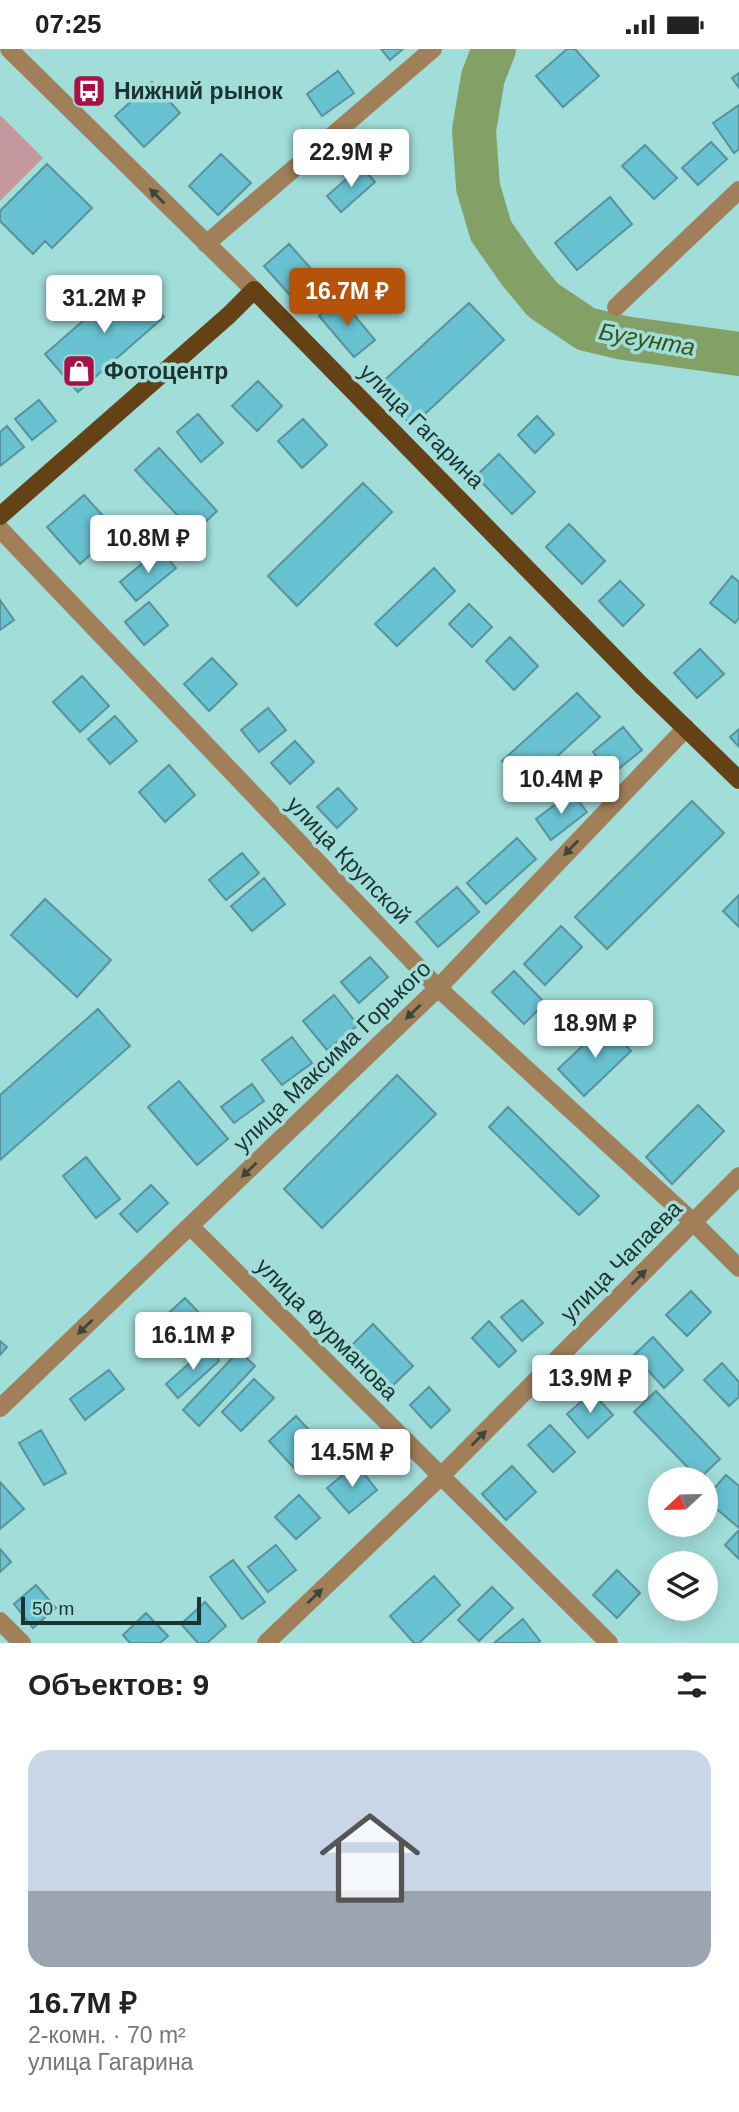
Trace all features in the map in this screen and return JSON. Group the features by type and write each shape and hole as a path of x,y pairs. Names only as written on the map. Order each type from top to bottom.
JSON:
{"main road":[{"path":"0,516 254,291"},
{"name":"улица Гагарина","path":"254,291 739,780"}],"street":[{"name":"улица Гагарина","path":"9,49 254,291"},
{"path":"206,244 433,49"},
{"path":"615,307 739,190"},
{"name":"улица Крупской","path":"0,529 438,988 693,1222 739,1268"},
{"name":"улица Максима Горького","path":"0,1408 438,988 686,728"},
{"name":"улица Чапаева","path":"266,1643 440,1477 739,1176"},
{"name":"улица Фурманова","path":"191,1227 609,1643"},
{"path":"0,1621 23,1643"}],"shaded area":[{"path":"0,117 43,158 0,201"}],"building":[{"path":"381,49 403,49 390,60"},
{"path":"567,49 575,49 599,76 563,107 536,76"},
{"path":"338,71 354,93 322,116 307,94"},
{"path":"739,73 739,88 732,78"},
{"path":"152,82 180,113 144,147 115,116"},
{"path":"739,105 739,149 734,153 713,123"},
{"path":"711,142 727,159 698,185 682,168"},
{"path":"645,145 677,178 654,199 622,166"},
{"path":"221,154 251,183 218,215 189,186"},
{"path":"47,164 92,208 52,248 45,241 33,254 0,221 0,211"},
{"path":"361,166 375,182 341,212 327,196"},
{"path":"610,197 632,224 577,270 555,243"},
{"path":"289,244 321,280 296,302 264,266"},
{"path":"131,279 164,317 78,392 45,354"},
{"path":"340,298 375,340 354,357 319,316"},
{"path":"469,303 504,340 412,426 376,388"},
{"path":"258,381 282,406 257,431 232,406"},
{"path":"39,400 56,421 32,440 15,419"},
{"path":"198,414 223,443 201,462 177,432"},
{"path":"537,416 554,434 535,453 518,435"},
{"path":"303,419 327,445 302,468 278,441"},
{"path":"7,426 24,447 0,466 0,432"},
{"path":"159,448 217,511 194,533 135,470"},
{"path":"499,454 535,492 512,514 476,476"},
{"path":"363,483 392,512 297,606 268,576"},
{"path":"84,495 117,531 80,564 47,527"},
{"path":"569,524 605,561 582,584 546,547"},
{"path":"160,549 176,568 136,601 120,582"},
{"path":"434,568 455,591 397,646 375,624"},
{"path":"732,576 739,582 739,618 735,623 710,603"},
{"path":"620,581 644,605 623,626 599,601"},
{"path":"0,600 14,620 0,630"},
{"path":"149,602 168,625 144,645 125,622"},
{"path":"469,604 492,627 472,647 449,624"},
{"path":"510,637 538,666 514,690 486,661"},
{"path":"700,649 724,674 697,698 674,673"},
{"path":"212,658 237,684 209,711 184,684"},
{"path":"82,676 109,706 80,732 53,702"},
{"path":"577,693 600,717 525,786 502,761"},
{"path":"268,708 286,730 259,752 241,730"},
{"path":"115,716 137,741 110,764 88,739"},
{"path":"623,727 642,750 611,775 593,752"},
{"path":"739,729 739,747 730,737"},
{"path":"295,741 314,762 290,784 271,763"},
{"path":"169,765 195,795 165,822 139,792"},
{"path":"338,788 357,809 337,828 317,807"},
{"path":"572,792 587,812 551,840 536,819"},
{"path":"692,801 724,833 607,949 575,917"},
{"path":"517,838 536,859 486,904 467,883"},
{"path":"242,853 259,873 226,900 209,880"},
{"path":"264,878 285,904 252,931 231,906"},
{"path":"457,887 479,912 438,947 416,922"},
{"path":"739,895 739,927 723,911"},
{"path":"45,899 111,960 77,997 11,935"},
{"path":"561,926 582,947 545,985 524,964"},
{"path":"370,957 388,977 359,1003 341,982"},
{"path":"514,971 545,1003 524,1024 492,992"},
{"path":"334,995 358,1025 327,1050 303,1021"},
{"path":"98,1009 130,1046 0,1160 0,1095"},
{"path":"606,1024 631,1051 584,1096 558,1069"},
{"path":"292,1037 312,1063 282,1085 262,1060"},
{"path":"397,1075 436,1114 322,1228 284,1189"},
{"path":"179,1081 228,1139 197,1165 148,1107"},
{"path":"252,1084 264,1101 234,1123 221,1107"},
{"path":"698,1105 724,1131 672,1184 646,1157"},
{"path":"508,1107 599,1196 579,1215 489,1127"},
{"path":"86,1157 120,1199 96,1218 63,1176"},
{"path":"151,1185 168,1203 137,1232 120,1214"},
{"path":"691,1291 711,1312 687,1336 666,1315"},
{"path":"185,1298 203,1317 166,1351 148,1332"},
{"path":"522,1300 543,1323 522,1341 501,1317"},
{"path":"489,1321 516,1351 499,1367 472,1338"},
{"path":"373,1324 413,1366 386,1392 346,1351"},
{"path":"653,1337 683,1370 664,1388 634,1355"},
{"path":"0,1341 7,1347 0,1355"},
{"path":"211,1344 219,1361 178,1398 166,1384"},
{"path":"239,1351 255,1366 199,1426 183,1410"},
{"path":"722,1363 739,1382 739,1397 729,1406 704,1380"},
{"path":"109,1370 124,1389 85,1420 70,1399"},
{"path":"254,1379 274,1398 241,1431 222,1412"},
{"path":"429,1387 450,1410 431,1428 410,1405"},
{"path":"656,1391 720,1459 712,1467 687,1467 634,1412"},
{"path":"592,1392 613,1415 588,1438 567,1414"},
{"path":"296,1416 323,1445 296,1470 269,1441"},
{"path":"550,1425 575,1452 553,1472 528,1445"},
{"path":"41,1430 66,1473 44,1485 19,1443"},
{"path":"356,1464 377,1490 349,1513 327,1488"},
{"path":"512,1466 536,1492 506,1520 482,1494"},
{"path":"726,1475 739,1486 739,1528 718,1510 718,1484"},
{"path":"0,1482 24,1509 0,1529"},
{"path":"299,1495 320,1518 296,1539 275,1517"},
{"path":"738,1531 739,1533 739,1559 725,1545"},
{"path":"276,1545 296,1570 268,1592 248,1567"},
{"path":"0,1549 11,1562 0,1572"},
{"path":"233,1560 265,1602 242,1619 210,1577"},
{"path":"617,1570 640,1593 617,1618 593,1595"},
{"path":"434,1576 460,1605 419,1643 414,1643 390,1616"},
{"path":"36,1585 56,1608 33,1628 14,1604"},
{"path":"492,1587 513,1608 479,1641 458,1620"},
{"path":"205,1602 226,1626 207,1643 198,1643 181,1624"},
{"path":"146,1613 168,1636 160,1643 130,1643 123,1635"},
{"path":"523,1619 540,1641 538,1643 494,1643"}],"waterway":[{"name":"Бугунта","path":"494,49 483,77 474,130 478,187 491,231 519,271 543,300 586,329 624,338 739,354"}],"place":[{"name":"Нижний рынок","path":"89,91"},
{"name":"Фотоцентр","path":"79,371"}]}
